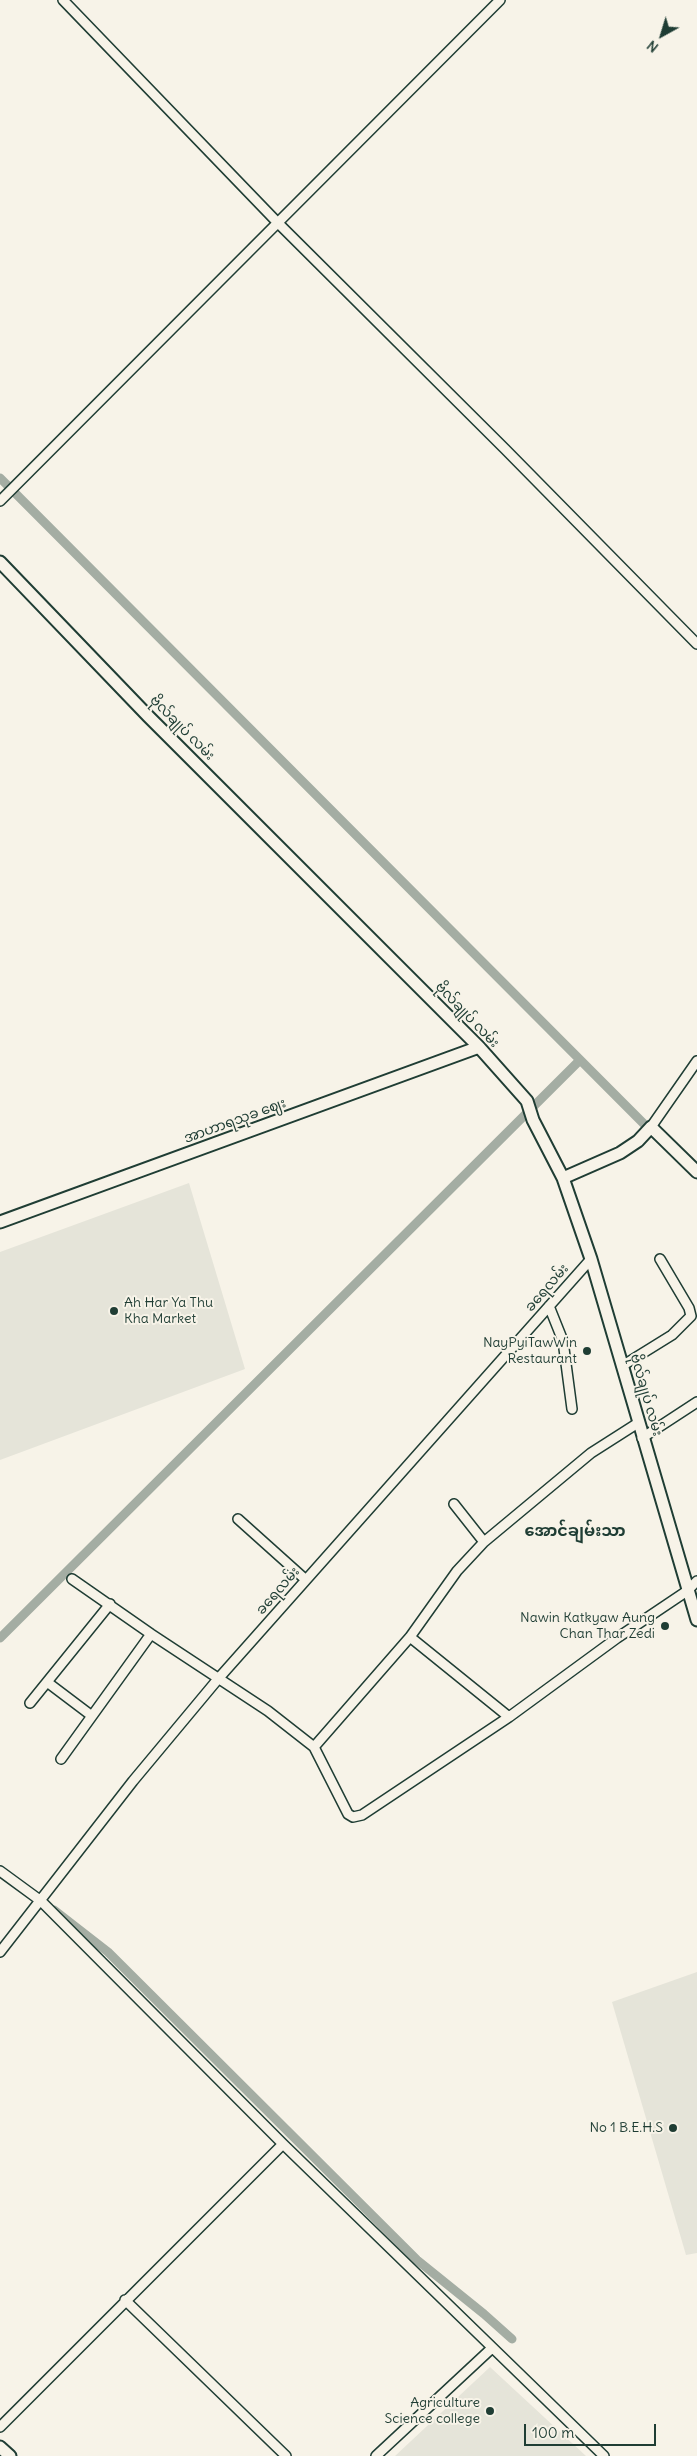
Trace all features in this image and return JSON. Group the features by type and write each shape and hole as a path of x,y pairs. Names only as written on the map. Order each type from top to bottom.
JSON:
{"main road":[{"name":"ဗိုလ်ချုပ် လမ်း","path":"0,562 148,716 479,1047 527,1102 563,1178 590,1259 697,1620"},
{"name":"အာဟာရသုခ ဈေး","path":"0,1222 479,1047"},
{"path":"563,1178 620,1153 650,1129 697,1172"},
{"path":"0,2446 10,2456"}],"street":[{"path":"63,0 276,222 505,449 697,644"},
{"path":"0,501 276,222 358,144 500,0"},
{"path":"650,1129 697,1061"},
{"name":"ခရေလမ်း","path":"0,1952 127,1788 218,1679 590,1259"},
{"path":"622,1366 672,1335 691,1316 689,1308 660,1259"},
{"path":"549,1306 563,1341 572,1409"},
{"path":"642,1438 697,1402"},
{"path":"314,1747 410,1637 451,1579 484,1542 591,1453 638,1423"},
{"path":"454,1504 484,1542"},
{"path":"238,1519 306,1580"},
{"path":"72,1579 268,1711 314,1747 348,1814 353,1817 362,1814 509,1717 617,1638 687,1591 697,1581"},
{"path":"30,1703 110,1604"},
{"path":"61,1759 151,1634"},
{"path":"410,1637 509,1717"},
{"path":"46,1682 92,1716"},
{"path":"0,1870 41,1901 283,2144 604,2456"},
{"path":"0,2428 125,2300 283,2144"},
{"path":"125,2300 286,2456"},
{"path":"376,2456 492,2348"}],"shaded area":[{"name":"Ah Har Ya Thu Kha Market","path":"189,1183 245,1369 0,1460 0,1252"},
{"name":"No 1 B.E.H.S","path":"697,1972 697,2253 686,2255 612,2002"},
{"name":"Agriculture Science college","path":"490,2367 586,2456 395,2456"}],"waterway":[{"path":"0,478 653,1133"},
{"path":"0,1638 580,1060"},
{"path":"54,1910 108,1952 417,2260 512,2339"}],"place":[{"name":"Ah Har Ya Thu Kha Market","path":"114,1311"},
{"name":"NayPyiTawWin Restaurant","path":"587,1351"},
{"name":"Nawin Katkyaw Aung Chan Thar Zedi","path":"665,1626"},
{"name":"No 1 B.E.H.S","path":"673,2128"},
{"name":"Agriculture Science college","path":"490,2411"}],"district":[{"name":"အောင်ချမ်းသာ","path":"575,1531"}]}
